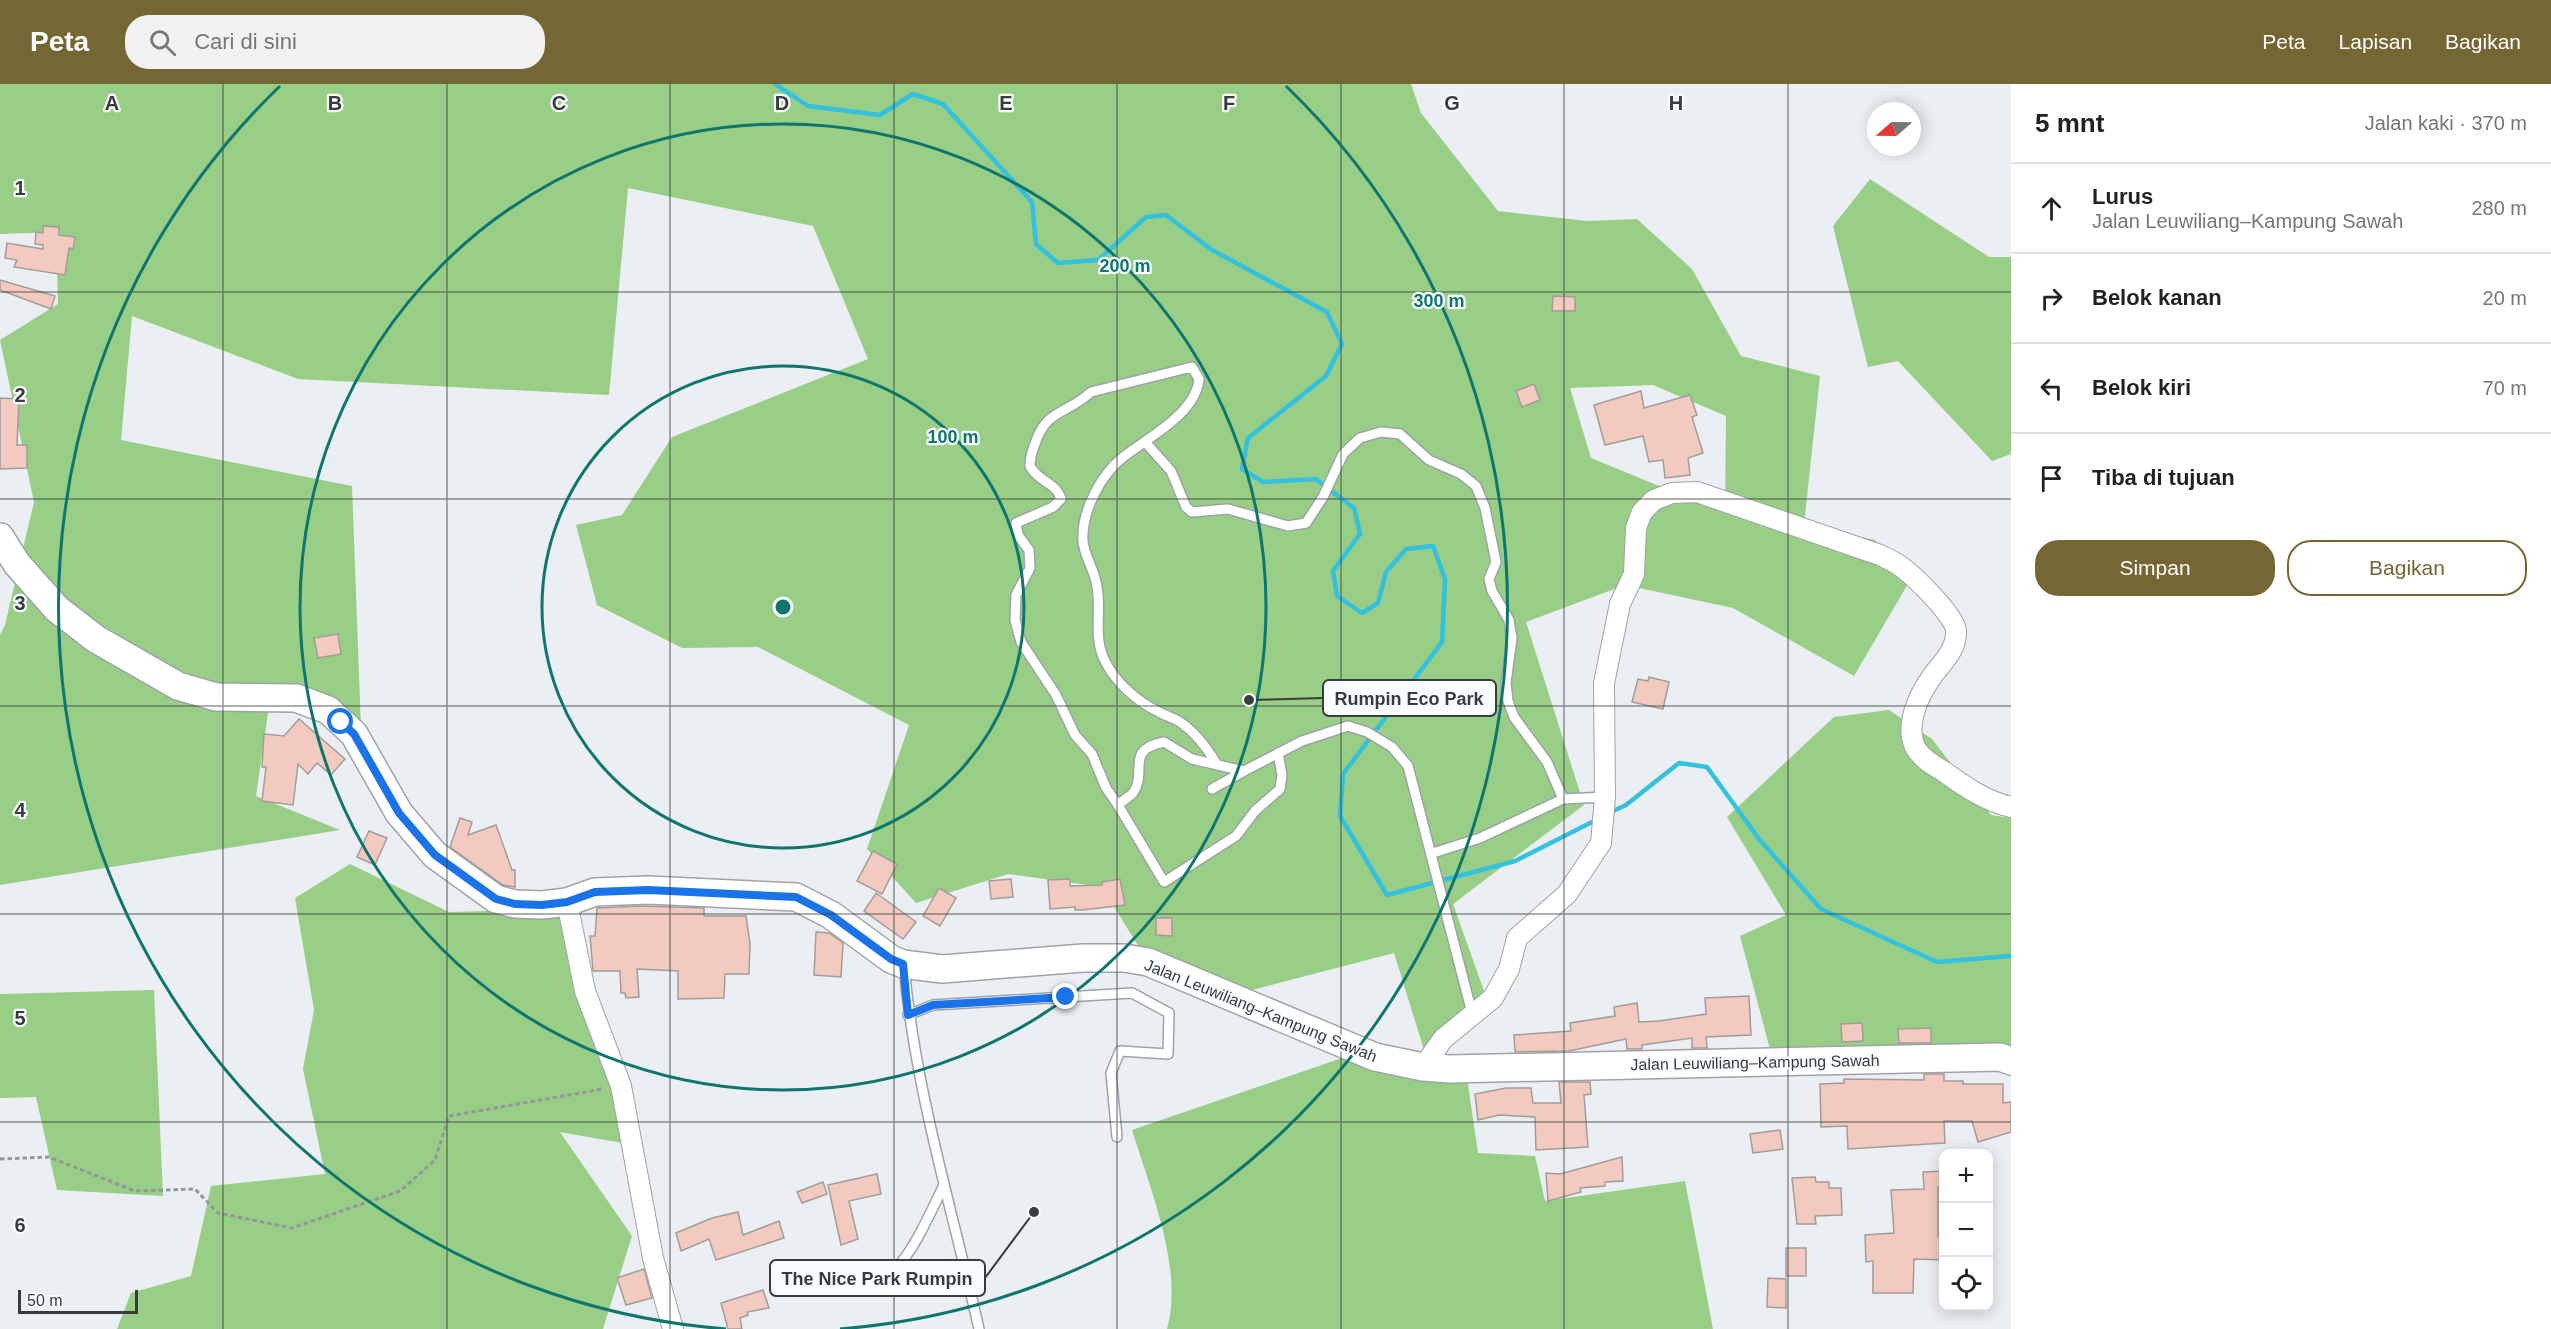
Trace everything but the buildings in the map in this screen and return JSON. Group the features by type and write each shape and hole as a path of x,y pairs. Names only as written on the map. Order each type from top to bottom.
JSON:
{"main road":[{"name":"Jalan Leuwiliang–Kampung Sawah","path":"0,537 17,564 57,609 96,639 178,686 216,697 296,698 328,710 354,734 399,813 435,855 496,899 533,905 567,902 595,892 648,890 796,897 831,915 891,959 903,964 942,969 1083,958 1124,958 1148,962 1375,1057 1423,1067 1450,1069 2000,1057 2011,1061"}],"street":[{"path":"1423,1067 1443,1039 1493,998 1509,969 1517,938 1567,894 1601,843 1605,802 1604,682 1620,604 1634,574 1636,528 1642,512 1654,500 1672,493 1697,492 1880,555 1903,567 1951,618 1956,629 1955,642 1950,654 1930,680 1915,709 1912,732 1915,747 1924,759 1970,790 2011,807"},
{"path":"567,902 585,991 621,1086 654,1258 673,1329"}],"lane":[{"path":"1216,763 1200,742 1179,721 1144,704 1120,683 1106,664 1098,641 1098,587 1082,537 1084,519 1104,479 1121,459 1146,442 1195,397 1199,379 1192,367 1091,392 1079,403 1047,419 1040,427 1030,466 1035,475 1057,489 1061,499 1053,507 1020,519 1015,529 1029,550 1030,568 1016,595 1015,620 1021,642 1056,695 1075,735 1092,754 1106,788 1164,882 1236,836 1255,811 1280,789 1282,775 1278,753"},
{"path":"1146,442 1171,471 1186,507 1192,512 1228,509 1288,526 1306,523 1323,497 1343,454 1360,438 1382,432 1400,434 1429,460 1461,474 1476,486 1485,508 1496,562 1489,579 1492,591 1509,620 1512,638 1506,683 1508,701 1514,717 1547,762 1563,799"},
{"path":"1212,789 1302,741 1348,726 1367,732 1392,747 1408,766 1433,853 1472,1013"},
{"path":"1118,805 1132,793 1138,779 1137,765 1141,753 1153,745 1164,742 1192,759 1244,771"},
{"path":"1433,853 1480,838 1563,799 1605,802"},
{"path":"903,964 908,1015 943,1186 979,1329"},
{"path":"908,1015 933,1005 1132,993 1169,1013 1168,1054 1120,1051 1111,1073 1117,1137"},
{"path":"842,1284 871,1279 894,1270 917,1238 943,1186"}],"path":[{"path":"0,1159 49,1157 135,1191 195,1189 218,1213 292,1228 400,1191 435,1160 449,1116 621,1086"}],"green space":[{"path":"0,84 1411,84 1421,113 1498,211 1587,221 1637,219 1692,269 1741,356 1820,376 1804,525 1875,540 1909,582 1854,676 1733,608 1625,585 1526,622 1584,805 1453,904 1488,1002 1430,1067 1466,1071 1478,1153 1535,1156 1545,1201 1685,1181 1713,1329 1167,1329 1171,1306 1168,1255 1163,1229 1132,1130 1345,1057 1429,1066 1394,953 1225,997 1145,957 1102,887 1008,874 916,903 867,849 909,725 758,647 682,648 597,605 576,525 622,515 672,437 868,359 813,226 628,188 609,395 298,379 132,316 121,440 352,486 361,729 269,706 256,796 340,830 0,885 0,635 5,625 34,502 0,340 58,304 56,232 0,234","holes":["1653,385 1726,416 1725,513 1591,458 1570,388"]},
{"path":"1870,179 1989,257 2011,257 2011,454 1992,461 1898,361 1868,367 1833,226"},
{"path":"1889,710 1932,739 1991,815 2011,818 2011,1055 1772,1057 1740,936 1786,915 1727,817 1834,717"},
{"path":"350,864 449,912 572,909 628,1144 560,1132 632,1236 603,1329 117,1329 131,1293 191,1276 211,1186 325,1174 303,1069 314,1010 295,898"},
{"path":"154,990 163,1196 57,1190 36,1097 0,1098 0,994"}],"waterway":[{"path":"775,84 808,106 880,115 913,94 943,104 1032,202 1036,244 1058,263 1098,260 1146,217 1166,215 1212,250 1327,312 1342,344 1326,376 1248,438 1242,469 1263,482 1316,479 1354,508 1360,534 1333,571 1337,596 1362,613 1378,603 1386,572 1406,549 1433,546 1445,579 1442,642 1343,774 1340,816 1387,895 1515,861 1596,820"},
{"path":"1609,813 1626,805 1679,763 1707,767 1759,839 1821,909 1937,962 2011,956"}],"place":[{"name":"Rumpin Eco Park","path":"1249,700"},
{"name":"The Nice Park Rumpin","path":"1034,1212"}],"route":[{"path":"341,722 354,734 399,813 435,855 496,899 515,904 542,905 567,902 595,892 648,890 796,897 831,915 891,959 903,964 908,1015 933,1005 1066,997"}]}
